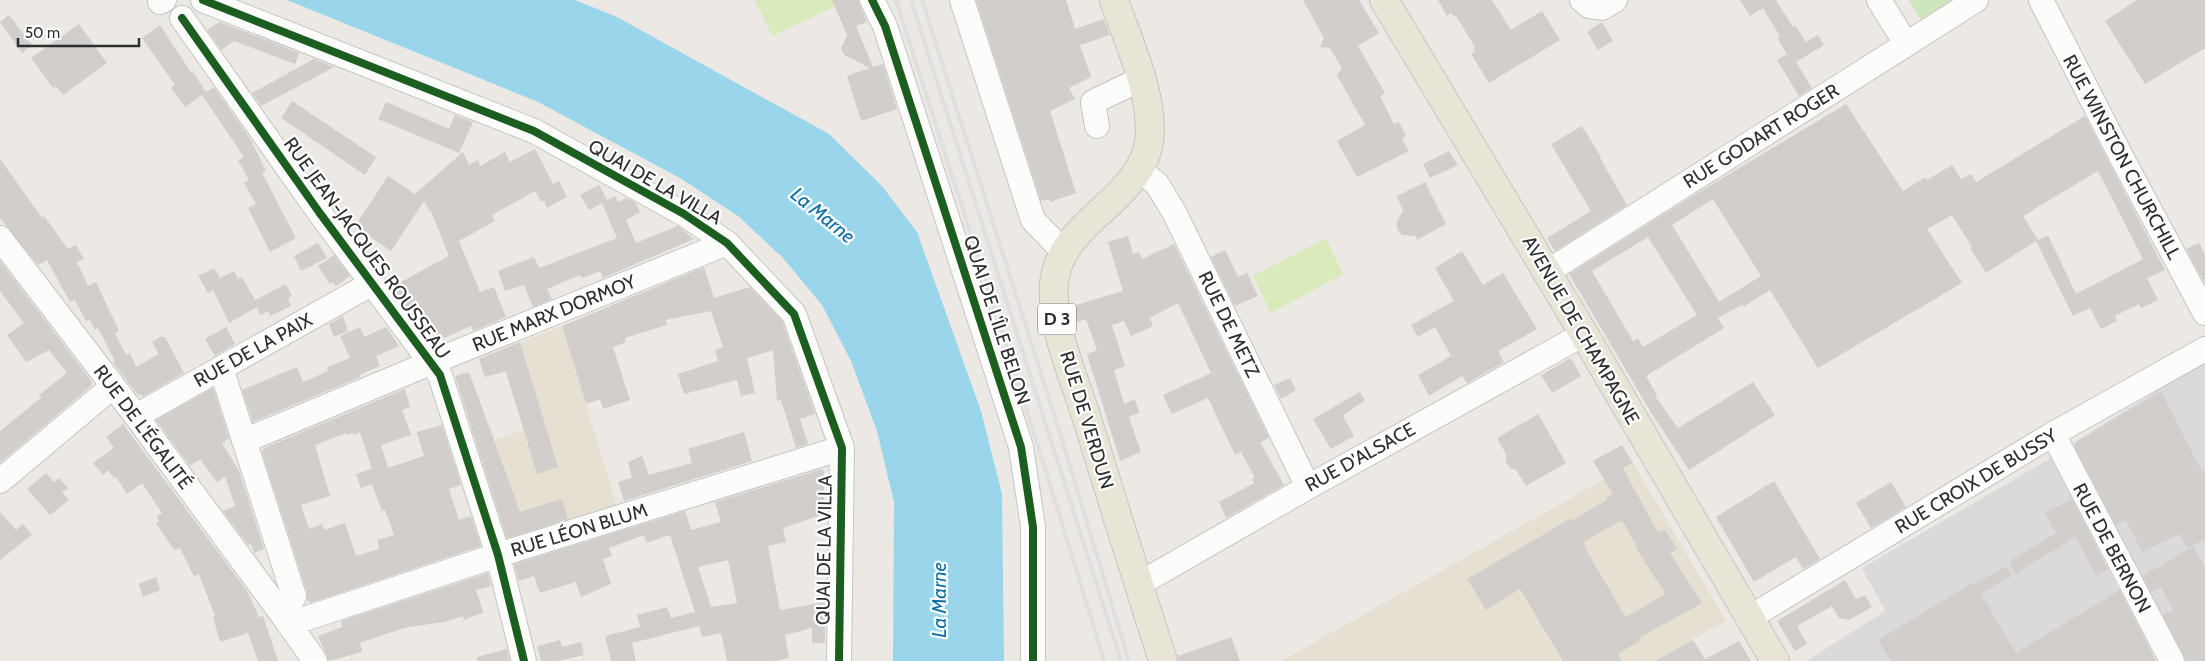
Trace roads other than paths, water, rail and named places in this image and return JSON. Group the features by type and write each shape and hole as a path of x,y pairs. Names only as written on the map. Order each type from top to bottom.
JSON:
{"main road":[{"name":"RUE DE VERDUN","path":"1114,0 1141,79 1150,131 1148,142 1138,170 1120,194 1073,238 1063,251 1054,281 1054,297 1057,322 1163,661"},
{"name":"AVENUE DE CHAMPAGNE","path":"1384,0 1584,334 1775,661"}],"street":[{"name":"QUAI DE LA VILLA","path":"203,0 534,131 684,214 727,243 794,314 842,448 839,661"},
{"name":"QUAI DE L'ÎLE BELON","path":"872,0 888,36 1020,447 1033,527 1033,661"},
{"path":"962,0 1033,220 1063,251"},
{"path":"1582,0 1590,6 1602,8 1614,0"},
{"path":"1879,0 1906,44"},
{"name":"RUE GODART ROGER","path":"1547,272 1976,0"},
{"name":"RUE WINSTON CHURCHILL","path":"2041,0 2124,162 2205,313"},
{"name":"RUE JEAN-JACQUES ROUSSEAU","path":"182,18 371,284 440,375 498,555 524,661"},
{"path":"1097,126 1094,102 1141,79"},
{"name":"RUE DE METZ","path":"1138,170 1157,184 1174,212 1308,487"},
{"name":"RUE DE L'ÉGALITÉ","path":"0,238 136,416 315,661"},
{"name":"RUE MARX DORMOY","path":"244,441 430,363 727,243"},
{"name":"RUE DE LA PAIX","path":"136,416 371,284"},
{"name":"RUE D'ALSACE","path":"1139,584 1502,378 1584,334"},
{"name":"RUE CROIX DE BUSSY","path":"1749,618 2053,434 2205,349"},
{"path":"221,368 294,596 286,620"},
{"path":"0,481 112,387"},
{"name":"RUE DE BERNON","path":"2053,434 2172,661"},
{"name":"RUE LÉON BLUM","path":"286,620 842,448"}],"water":[{"name":"La Marne","path":"287,0 575,0 617,17 829,134 882,186 917,232 981,411 1002,494 1004,661 893,661 894,502 877,431 851,361 822,305 783,258 738,216 680,178 538,102"}],"railway":[{"path":"896,0 1028,413 1104,661"},
{"path":"911,0 1121,661"},
{"path":"922,0 1059,430 1129,661"}]}
